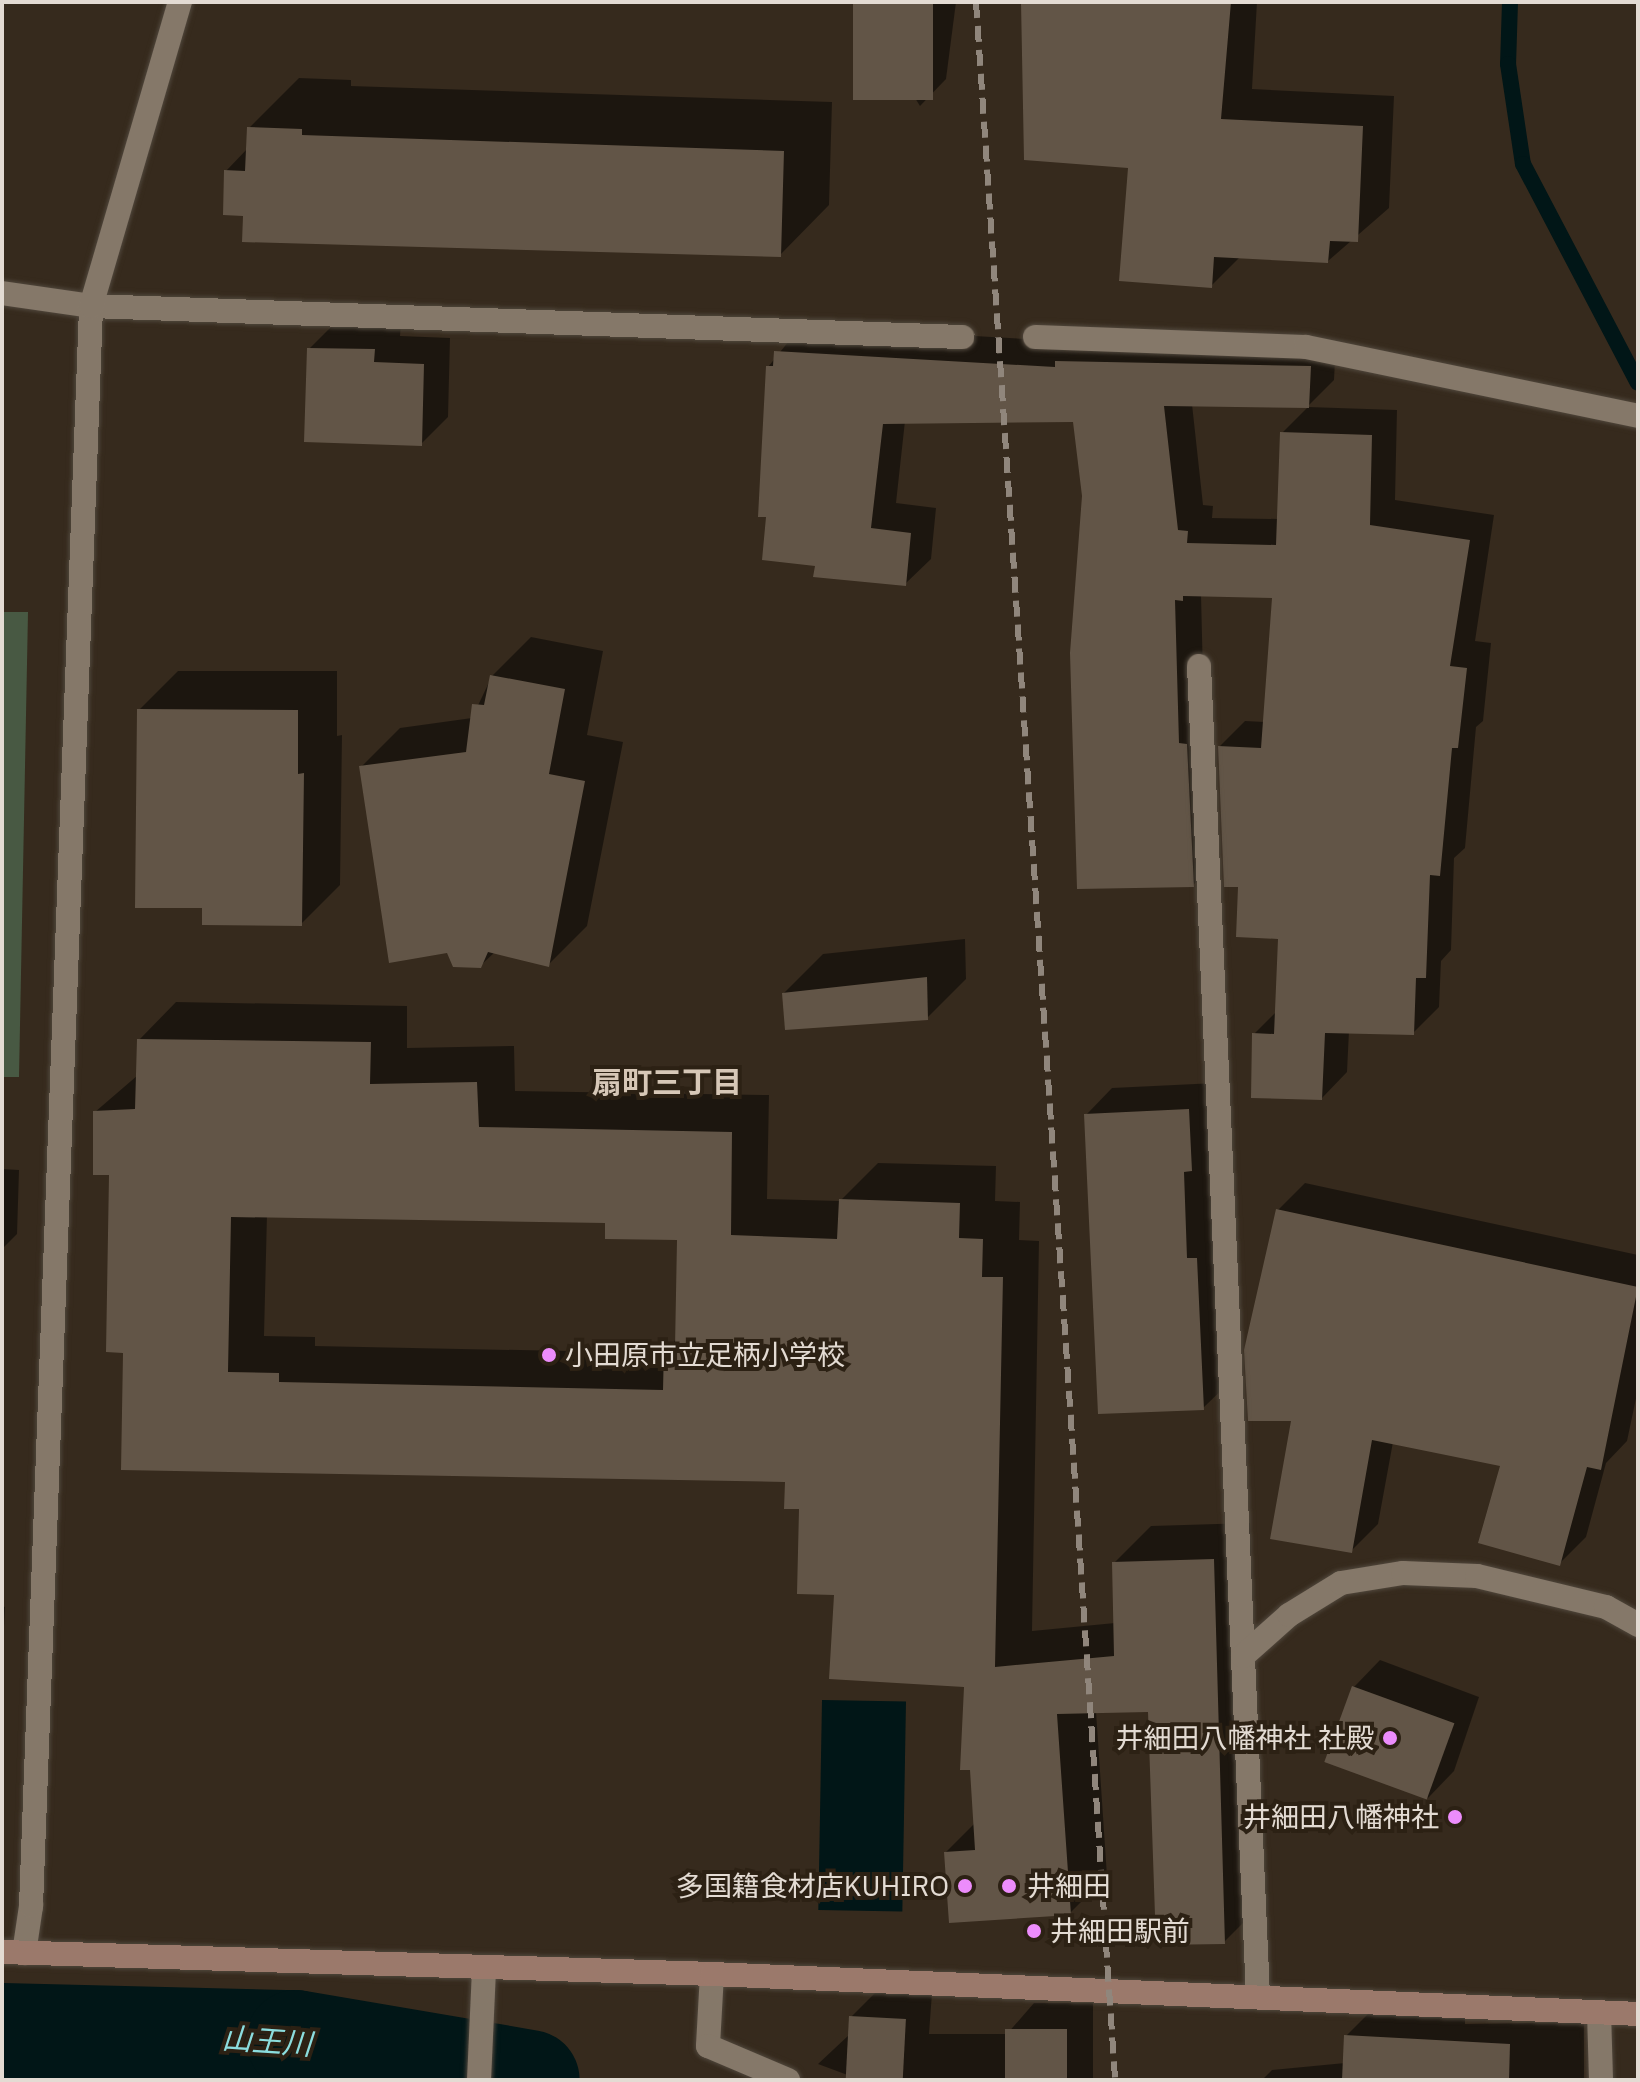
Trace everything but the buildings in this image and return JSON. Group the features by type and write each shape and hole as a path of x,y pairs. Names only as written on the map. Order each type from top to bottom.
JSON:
{"street":[{"path":"180,2 91,306 31,1906 13,1952 712,1974 1638,2014"},
{"path":"2,293 91,306 962,337"},
{"path":"1035,337 1306,347 1638,416"},
{"path":"1199,666 1258,1997"},
{"path":"1243,1656 1289,1615 1341,1583 1403,1573 1477,1576 1606,1607 1638,1625"},
{"path":"479,2080 484,1969"},
{"path":"712,1974 708,2046 788,2080"},
{"path":"1599,2012 1601,2080"}],"green space":[{"path":"2,612 28,612 19,1077 2,1077"}],"shaded area":[{"path":"822,1700 906,1701 902,1911 818,1910"}],"waterway":[{"path":"1510,2 1508,64 1523,164 1638,383"},
{"name":"山王川","path":"2,2033 296,2040 530,2080"}],"railway":[{"path":"976,2 1115,2080"}],"place":[{"name":"小田原市立足柄小学校","path":"549,1355"},
{"name":"井細田八幡神社 社殿","path":"1390,1738"},
{"name":"井細田八幡神社","path":"1455,1817"},
{"name":"多国籍食材店KUHIRO","path":"965,1886"},
{"name":"井細田","path":"1009,1886"},
{"name":"井細田駅前","path":"1034,1931"}],"district":[{"name":"扇町三丁目","path":"667,1082"}]}
